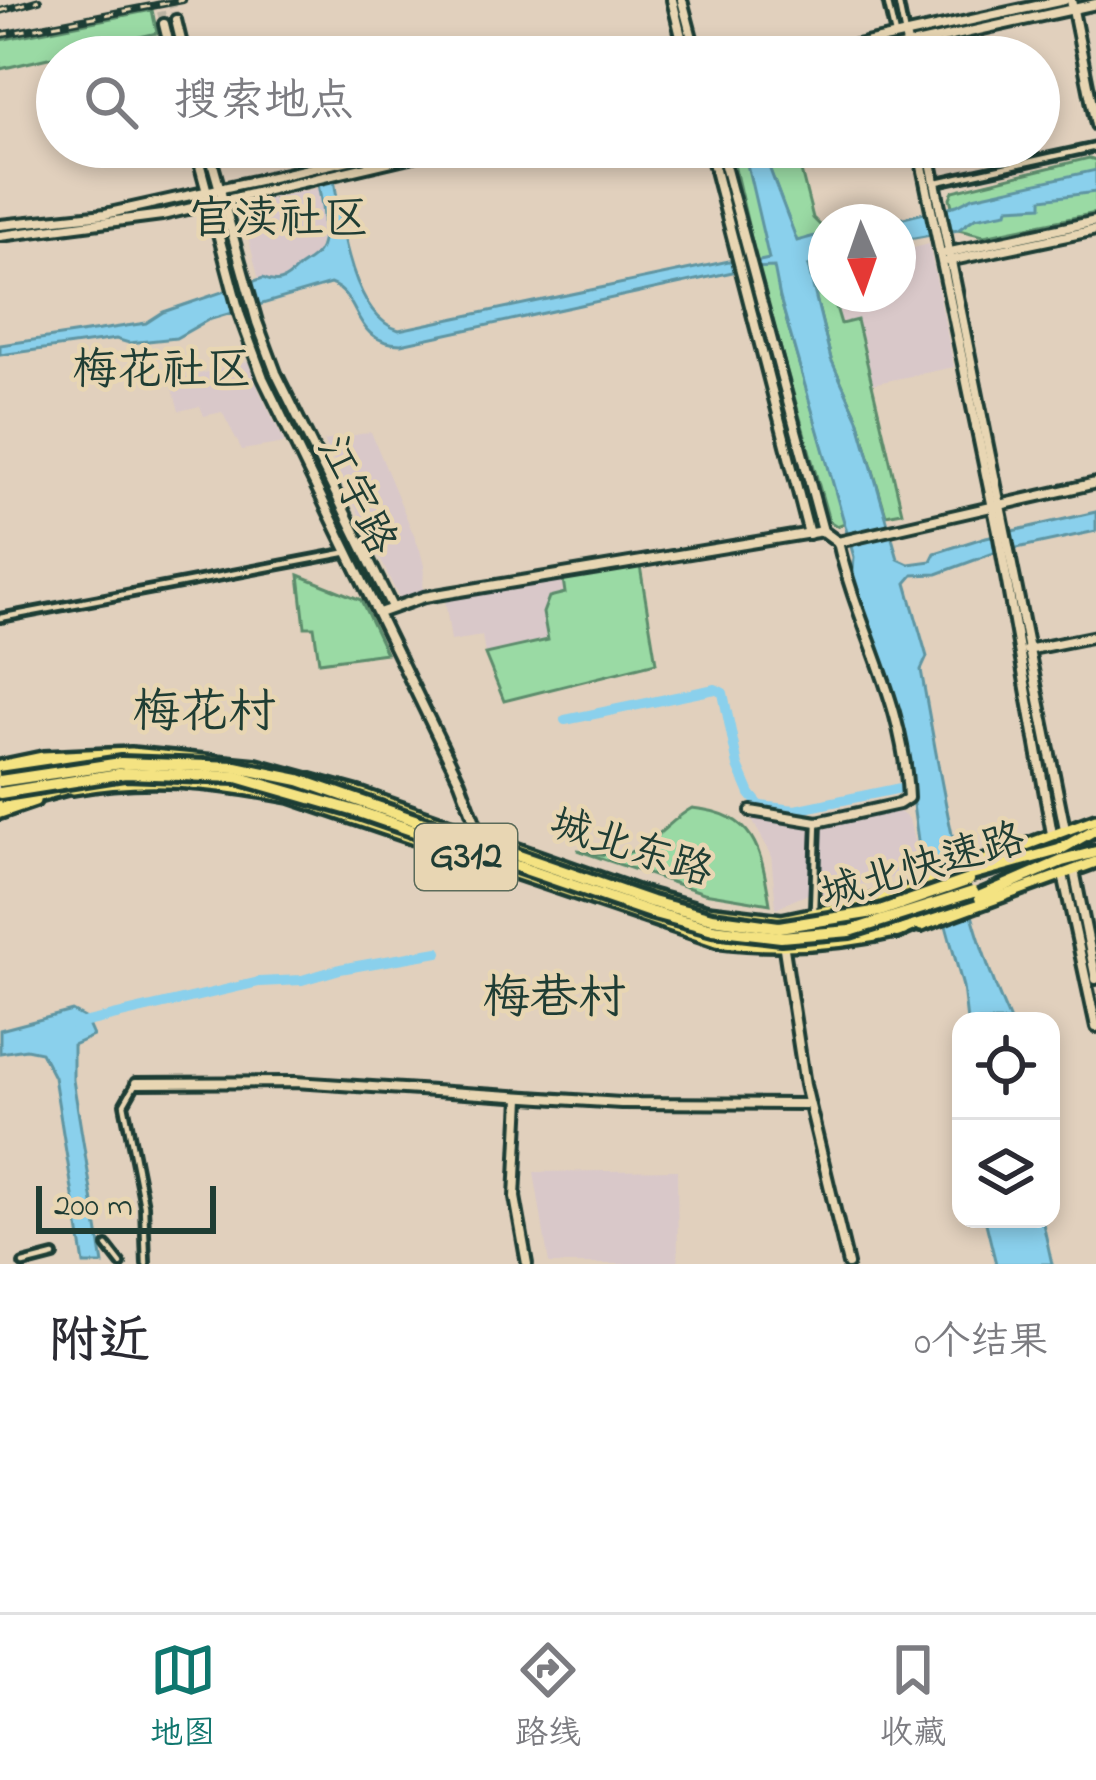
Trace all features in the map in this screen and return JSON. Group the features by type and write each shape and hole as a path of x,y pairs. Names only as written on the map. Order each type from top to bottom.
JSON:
{"highway":[{"path":"0,766 120,758 185,768"},
{"name":"城北快速路","path":"0,781 121,763 185,768"},
{"name":"城北快速路","path":"0,793 125,773 236,767 298,780 652,902 712,918 779,927 972,893 1096,850"},
{"path":"0,809 85,782 185,768"},
{"name":"城北快速路","path":"1065,864 1096,832"},
{"path":"873,901 1065,864"},
{"path":"897,932 1065,864"}],"main road":[{"path":"672,0 681,36"},
{"path":"682,0 691,36"},
{"path":"934,36 1069,3 1096,4"},
{"path":"1069,3 1096,125"},
{"path":"176,20 180,36"},
{"path":"164,24 167,36"},
{"name":"江宇路","path":"201,168 240,316 273,400 460,782 476,822 482,862"},
{"name":"江宇路","path":"214,168 245,281 286,394 392,607"},
{"path":"0,236 106,225 210,204 334,168"},
{"path":"716,168 754,274 823,531"},
{"path":"724,168 743,278 809,534"},
{"path":"924,168 998,504 1052,834"},
{"path":"932,168 935,205"},
{"path":"0,226 105,214 306,175"},
{"path":"944,252 1096,225"},
{"path":"379,613 424,597 823,531 843,541 1096,483"},
{"path":"752,811 817,822 899,805 908,797 898,717 850,587 843,541"},
{"path":"1024,652 1096,635"},
{"path":"1024,652 1065,829"},
{"name":"城北东路","path":"0,766 44,757 131,753 256,765 362,794 707,911 782,920 873,901 1096,819"},
{"name":"城北东路","path":"0,809 112,782 221,783 290,797 716,941 784,946 897,932 930,923 972,893 1065,864 1096,862"},
{"path":"1065,864 1096,979"},
{"path":"782,920 809,1104 848,1264"},
{"path":"1091,965 1096,1027"},
{"path":"136,1083 296,1082 704,1106 809,1104"},
{"path":"520,1098 515,1197 527,1264"}],"street":[{"path":"887,0 898,36"},
{"path":"898,0 900,36"},
{"path":"1060,155 1096,147"},
{"path":"935,182 999,168"},
{"path":"0,618 349,552"},
{"path":"814,910 817,822"},
{"path":"136,1083 124,1104 144,1205 146,1264"},
{"path":"107,1246 122,1264"},
{"path":"23,1264 54,1256"}],"shaded area":[{"path":"318,188 323,228 317,254 289,280 259,280 247,232 253,207 260,201"},
{"path":"929,244 954,367 872,384 857,321 841,325 837,312 916,312 916,247"},
{"path":"248,361 285,443 242,450 222,412 204,416 200,406 179,411 171,382"},
{"path":"371,432 420,550 423,593 399,598 324,441"},
{"path":"563,579 566,594 549,597 543,613 549,640 485,654 482,636 451,641 445,599"},
{"path":"896,809 909,819 921,871 822,893 822,830"},
{"path":"748,813 810,829 810,893 776,908 771,854"},
{"path":"677,1170 678,1264 549,1264 534,1172"}],"green space":[{"path":"152,10 157,33 36,36 36,61 0,69 0,40"},
{"path":"1096,160 1096,213 984,236 958,230 950,198 953,191"},
{"path":"735,168 749,168 780,298 845,523 837,526 829,521"},
{"path":"769,168 800,168 809,204 808,239 797,242"},
{"path":"820,312 837,312 841,324 857,320 902,512 886,515 858,419 831,359"},
{"path":"640,566 656,663 504,701 485,654 548,640 543,613 549,597 565,593 563,579"},
{"path":"299,575 361,600 386,653 319,662 314,627 305,627"},
{"path":"692,808 730,818 752,838 770,904 704,893 577,850 628,853"}],"water":[{"path":"314,168 332,168 355,277 381,319 399,330 748,257 750,263 769,259 748,168 769,168 797,241 808,238 808,312 819,312 831,359 858,419 898,559 909,564 931,561 935,553 986,537 1096,512 1096,531 994,553 937,574 913,575 906,583 927,657 921,670 955,849 978,936 1006,1012 966,1012 944,918 920,855 900,711 852,586 854,557 774,267 751,268 401,344 373,336 348,298 330,284 208,320 176,338 129,343 116,339 0,355 0,345 146,323 163,312 263,278 288,277 316,255 323,230"},
{"path":"1096,170 1096,192 1042,199 1042,206 1008,208 975,218 958,230 916,238 916,215 973,197"},
{"path":"72,1011 85,1018 93,1036 73,1045 73,1080 103,1264 84,1264 54,1077 41,1052 0,1053 0,1030"},
{"path":"987,1228 1044,1228 1052,1264 996,1264"}],"waterway":[{"path":"565,720 715,689 723,693 738,766 760,806 795,810 915,785"},
{"path":"74,1025 259,982 302,980 438,952"}],"tunnel":[{"path":"158,0 164,24"},
{"path":"171,0 176,20"}],"railway":[{"path":"0,11 39,0"},
{"path":"0,35 183,0"}],"district":[{"name":"官渎社区","path":"279,221"},
{"name":"梅花社区","path":"162,372"},
{"name":"梅花村","path":"204,714"},
{"name":"梅巷村","path":"554,1000"}]}
